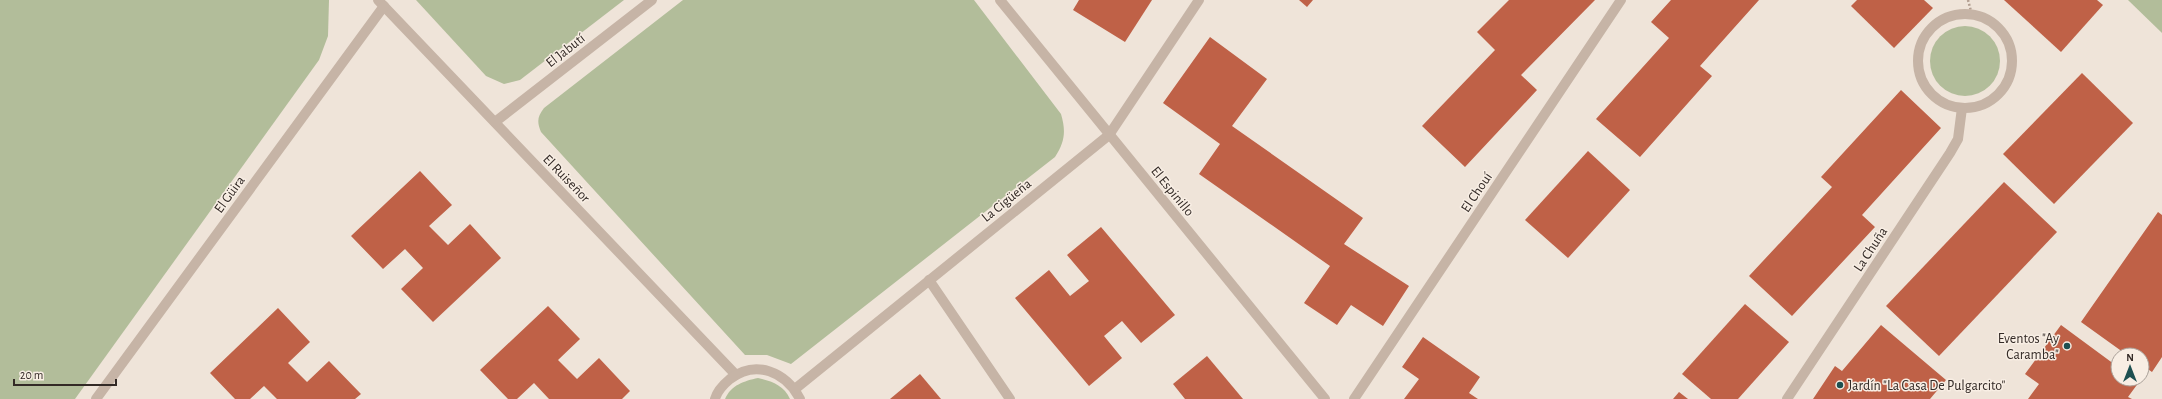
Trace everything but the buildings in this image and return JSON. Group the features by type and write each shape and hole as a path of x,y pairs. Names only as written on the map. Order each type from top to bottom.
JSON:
{"street":[{"name":"El Jabutí","path":"495,122 652,0"},
{"name":"El Espinillo","path":"1000,0 1325,399"},
{"name":"La Cigüeña","path":"795,389 1109,135 1199,0"},
{"name":"El Chouí","path":"1354,399 1621,0"},
{"name":"El Ruiseñor","path":"381,3 736,375"},
{"name":"El Güira","path":"96,399 381,3"},
{"path":"1957,15 1972,15 1986,19 1998,27 2008,41 2012,57 2011,72 2005,88 1994,99 1978,107 1962,108 1946,104 1932,96 1923,84 1919,70 1918,55 1922,41 1931,29 1943,20 1957,15"},
{"name":"La Chuña","path":"1787,399 1950,153 1958,139 1962,108"},
{"path":"929,280 1010,399"},
{"path":"715,399 725,384 736,375 748,370 761,370 774,373 786,379 795,389 800,399"}],"path":[{"path":"1968,0 1972,15"}],"green space":[{"path":"0,0 329,0 328,36 319,60 75,399 0,399"},
{"path":"416,0 624,0 520,80 504,84 486,76"},
{"path":"683,0 974,0 1061,114 1064,126 1063,141 1055,157 791,364 767,355 745,355 541,132 538,120 544,108"},
{"path":"2128,0 2162,0 2162,33"},
{"path":"1965,26 1978,29 1990,36 1997,48 2000,61 1997,74 1990,86 1978,93 1965,96 1952,93 1940,86 1933,74 1930,61 1933,48 1940,36 1952,29"},
{"path":"758,378 777,384 784,390 790,399 725,399 731,390 738,384"}],"place":[{"name":"Eventos \"Ay Caramba\"","path":"2067,346"},
{"name":"Jardín \"La Casa De Pulgarcito\"","path":"1840,385"}]}
